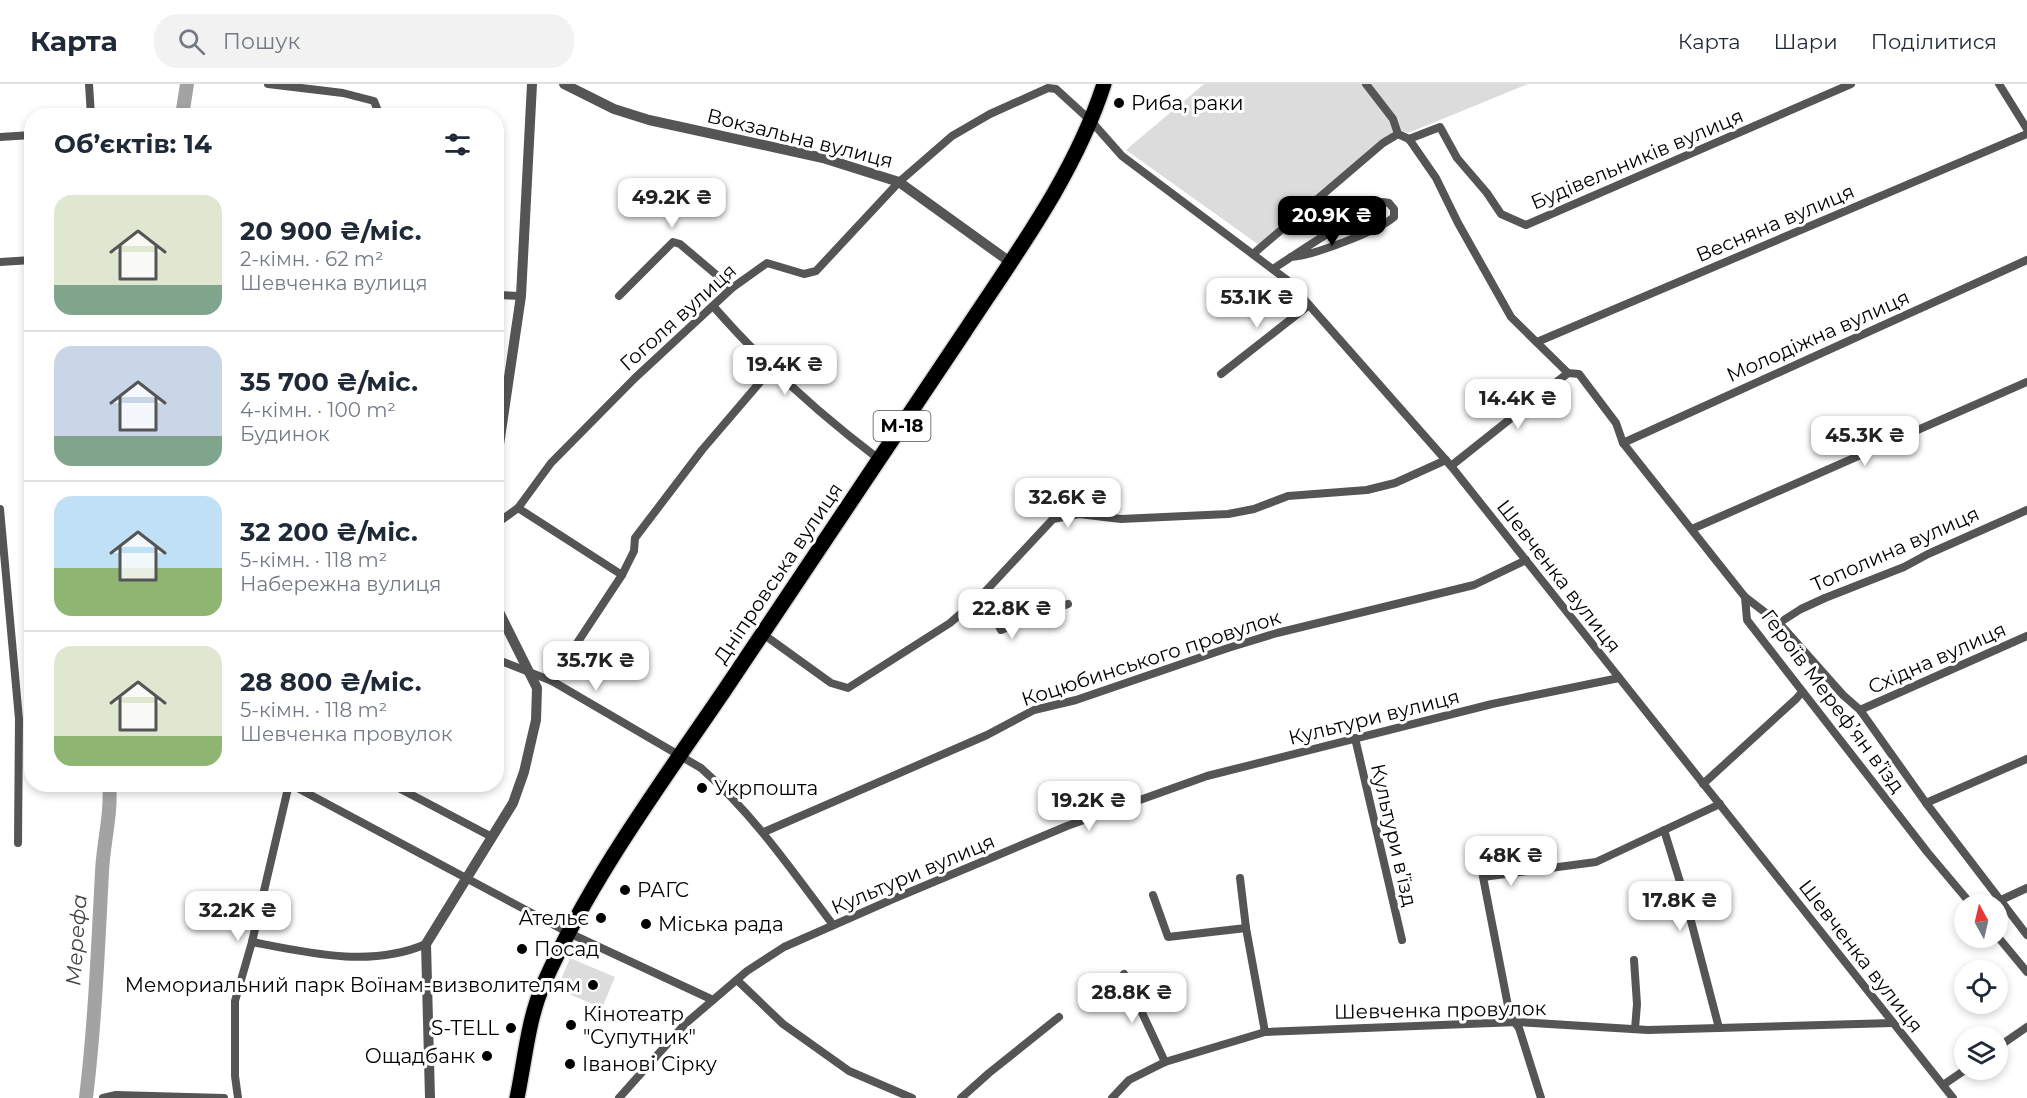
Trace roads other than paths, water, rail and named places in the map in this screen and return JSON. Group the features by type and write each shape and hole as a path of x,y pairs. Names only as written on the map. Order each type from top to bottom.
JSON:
{"highway":[{"name":"Дніпровська вулиця","path":"517,1098 538,998 569,933 620,844 880,460 1010,262 1068,169 1091,121 1104,84"}],"street":[{"path":"89,84 90,108"},
{"path":"268,84 343,93 374,101 377,108"},
{"path":"504,411 521,296 532,84"},
{"name":"Вокзальна вулиця","path":"564,84 614,109 649,120 823,158 899,182 1010,262"},
{"path":"1366,84 1393,119 1398,134 1409,139"},
{"name":"Будівельників вулиця","path":"1409,139 1440,127 1457,158 1487,193 1501,214 1526,225 1851,84"},
{"path":"1999,84 2027,129"},
{"name":"Шевченка вулиця","path":"899,182 952,136 990,114 1048,88 1056,89 1091,121 1122,156 1287,280 1449,463 1953,1098"},
{"path":"1253,254 1383,143 1398,134"},
{"name":"Весняна вулиця","path":"1537,342 2027,134"},
{"path":"0,136 24,135"},
{"name":"Героїв Мерефʼян вʼїзд","path":"1409,139 1436,178 1458,223 1511,317 1569,373 1579,374 1616,423 1623,443 1745,597 1747,620 1928,853 1963,894"},
{"name":"Гоголя вулиця","path":"504,518 518,508 551,463 635,378 732,288 767,263 804,274 816,271 899,182"},
{"path":"1273,269 1291,257 1373,206 1383,202 1389,203 1394,209 1394,217 1370,231 1320,251 1291,257"},
{"path":"619,296 673,242 680,244 732,288"},
{"path":"0,262 24,260"},
{"name":"Молодіжна вулиця","path":"1623,443 2027,260"},
{"path":"504,295 521,296"},
{"path":"1221,374 1309,305"},
{"path":"713,306 737,334 844,433 880,460"},
{"path":"552,681 621,575 634,551 635,537 702,450 773,367"},
{"path":"763,634 831,683 848,688 950,623 982,595 1053,519 1079,514 1122,519 1228,514 1254,509 1288,496 1368,490 1395,483 1449,463 1569,373"},
{"path":"1692,528 2027,382"},
{"path":"0,508 19,719 18,843"},
{"path":"518,508 621,575"},
{"name":"Тополина вулиця","path":"1779,623 1801,609 1904,567 2027,510"},
{"name":"Коцюбинського провулок","path":"764,832 987,735 1034,710 1076,700 1277,633 1474,585 1526,560"},
{"path":"982,595 1001,630 1068,604"},
{"path":"1745,597 1779,623 1843,695 1860,710 1996,894"},
{"path":"430,1098 426,944 513,803 524,772 536,720 537,688 504,622"},
{"name":"Східна вулиця","path":"1860,710 2027,636"},
{"path":"504,662 552,681 701,768 764,832 833,925"},
{"name":"Культури вулиця","path":"618,1098 685,1024 747,971 784,947 1067,826 1207,776 1492,704 1619,678"},
{"path":"1703,784 1802,692"},
{"name":"Культури в’їзд","path":"1355,738 1402,940"},
{"path":"1926,802 2027,759"},
{"path":"238,1098 235,1076 235,1001 252,942 287,792"},
{"path":"304,792 569,933 713,1000"},
{"path":"407,792 492,837"},
{"path":"1540,1098 1519,1028 1510,1016 1483,877 1596,862 1720,804"},
{"path":"1664,830 1685,898 1719,1028"},
{"path":"1240,878 1246,928 1265,1032"},
{"path":"2008,897 2027,888"},
{"path":"1153,896 1168,937 1246,928"},
{"path":"2008,909 2027,934"},
{"path":"252,942 342,958 406,953 426,944"},
{"path":"2007,948 2027,972"},
{"path":"1634,960 1637,1004 1635,1029"},
{"path":"1124,974 1165,1062"},
{"path":"736,980 783,1024 849,1071 912,1098"},
{"path":"961,1098 1059,1017"},
{"name":"Шевченка провулок","path":"1112,1098 1129,1080 1165,1062 1265,1032 1514,1022 1635,1029 1893,1023"},
{"path":"2008,1040 2027,1027"},
{"path":"1943,1085 1954,1078"},
{"path":"103,1098 116,1095 224,1098"}],"waterway":[{"name":"Мерефа","path":"183,108 187,84"},
{"name":"Мерефа","path":"86,1098 109,792"}],"place":[{"name":"Риба, раки","path":"1119,103"},
{"name":"Укрпошта","path":"702,788"},
{"name":"РАГС","path":"625,890"},
{"name":"Ательє","path":"601,918"},
{"name":"Міська рада","path":"646,924"},
{"name":"Посад","path":"522,949"},
{"name":"Мемориальний парк Воїнам-визволителям","path":"593,985"},
{"name":"Кінотеатр \"Супутник\"","path":"571,1025"},
{"name":"S-TELL","path":"511,1028"},
{"name":"Ощадбанк","path":"487,1056"},
{"name":"Іванові Сірку","path":"570,1064"}]}
